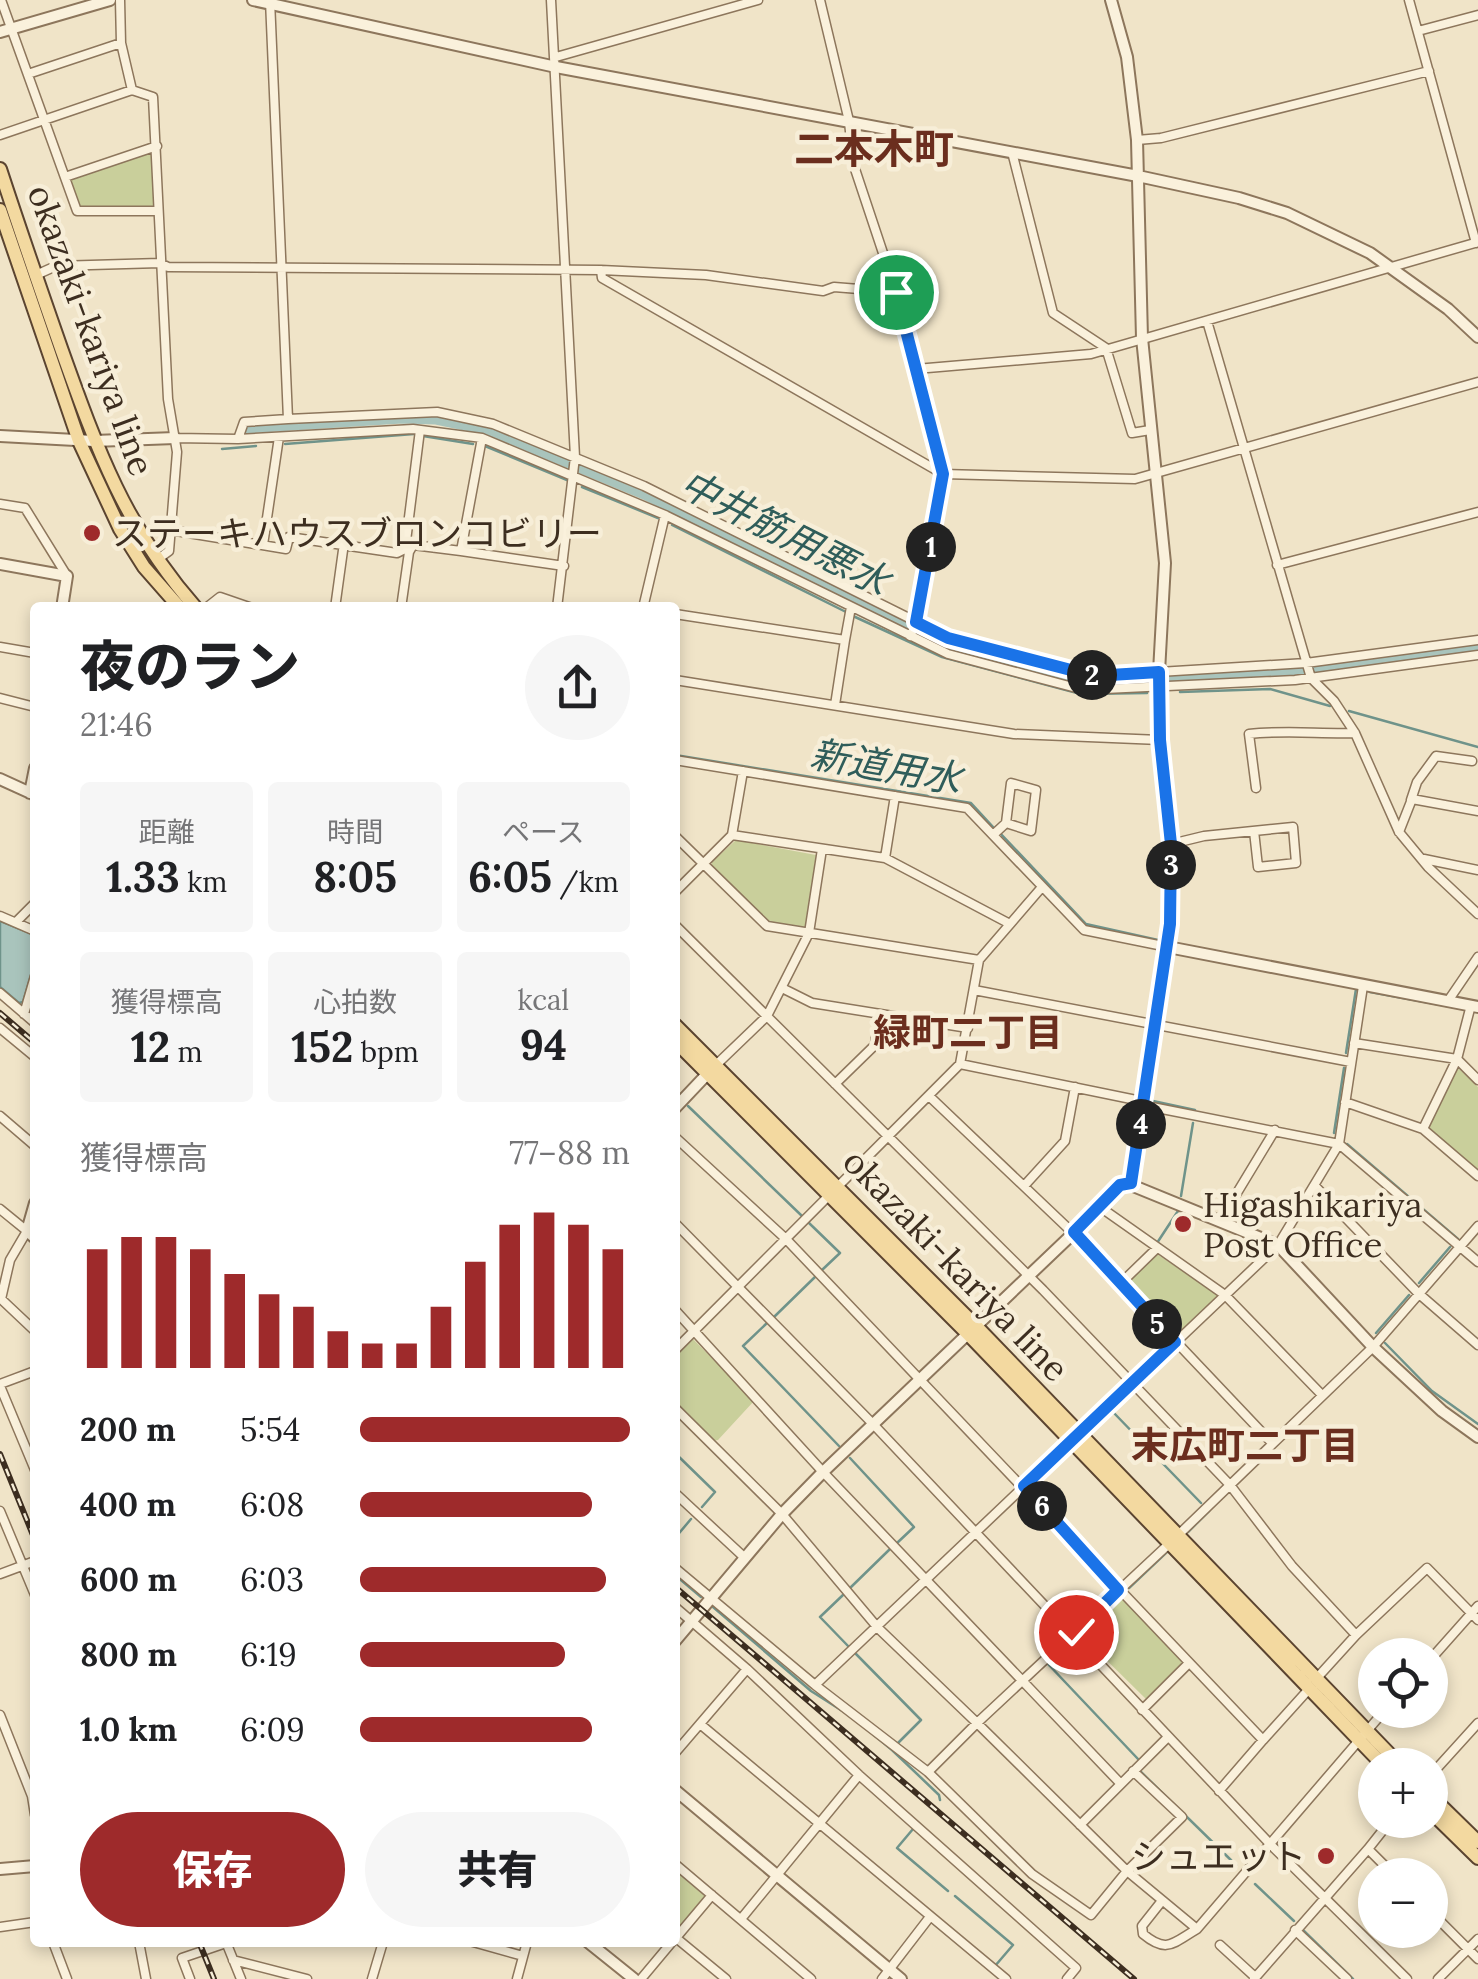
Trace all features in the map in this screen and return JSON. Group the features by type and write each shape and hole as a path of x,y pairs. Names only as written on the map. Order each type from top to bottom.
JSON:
{"main road":[{"name":"okazaki-kariya line","path":"0,170 94,442 128,516 156,561 191,602"},
{"name":"okazaki-kariya line","path":"0,210 79,441 120,529 144,567 175,602"},
{"name":"okazaki-kariya line","path":"680,1031 712,1069 1175,1538 1371,1748"},
{"name":"okazaki-kariya line","path":"680,1044 712,1069"},
{"name":"okazaki-kariya line","path":"1362,1736 1378,1748"},
{"path":"1448,1813 1478,1842"},
{"path":"1448,1829 1478,1858"}],"street":[{"path":"1,0 6,30 28,74 77,211 158,211"},
{"path":"6,30 110,0"},
{"path":"120,0 122,43 132,90"},
{"path":"253,0 1138,176 1287,212 1338,235 1389,266 1448,309 1478,338"},
{"path":"551,0 575,458 558,602"},
{"path":"556,62 758,0"},
{"path":"820,0 849,121 853,163 896,292 943,474 916,622 910,636"},
{"path":"1111,0 1127,58 1137,140 1142,338 1165,563 1160,740 1171,844 1168,947 1131,1183"},
{"path":"916,369 1091,354 1477,243 1409,0"},
{"path":"270,2 288,419"},
{"path":"1418,31 1478,15"},
{"path":"28,74 122,43"},
{"path":"1137,140 1160,138 1429,71"},
{"path":"0,135 132,90 153,96 168,399 178,452 169,550 156,561"},
{"path":"65,177 157,146"},
{"path":"1012,152 1054,313 1106,348 1132,433 1150,430"},
{"path":"35,275 56,266 160,263 168,267 600,270 706,274 823,291 834,288 896,292"},
{"path":"600,270 602,278 943,474 1135,479 1478,382"},
{"path":"1207,321 1310,678 1334,701 1354,733 1399,832 1428,868 1478,914"},
{"path":"402,602 416,429 413,412"},
{"path":"238,440 244,422 288,419 437,412 494,424 644,486 948,638 1094,676 1310,678 1478,655"},
{"path":"0,436 94,442 238,440 416,429 482,438 666,515 948,654 1084,690 1478,640"},
{"path":"263,545 279,437"},
{"path":"460,551 482,438"},
{"path":"0,504 25,508 67,576 63,602"},
{"path":"1277,565 1478,512"},
{"path":"644,602 666,515"},
{"path":"170,530 286,549 289,537 397,553 413,545 564,566"},
{"path":"336,602 344,543"},
{"path":"0,564 67,576"},
{"path":"836,704 850,607"},
{"path":"680,615 845,640"},
{"path":"0,647 30,652"},
{"path":"680,681 1014,734 1160,740"},
{"path":"0,698 30,706"},
{"path":"1256,788 1249,734 1296,730 1315,734 1354,733"},
{"path":"1399,832 1417,782 1436,756 1472,760"},
{"path":"680,761 967,808 998,830 1042,887 1084,930 1475,1006 1457,1059 1423,1129"},
{"path":"680,887 732,835 743,771"},
{"path":"0,780 30,793"},
{"path":"1011,784 1036,790 1030,831 998,830 1011,784"},
{"path":"885,858 895,796"},
{"path":"1411,800 1478,810"},
{"path":"1171,844 1204,836 1293,827 1296,863 1258,867 1254,831"},
{"path":"732,835 885,858 1010,924"},
{"path":"680,841 767,926 979,960"},
{"path":"680,1103 767,1016 809,933 822,849"},
{"path":"1424,859 1478,870"},
{"path":"680,1345 960,1064 979,960 1042,887"},
{"path":"16,922 30,909"},
{"path":"0,916 30,929"},
{"path":"680,930 1028,1276 1230,1485 1292,1566 1356,1634"},
{"path":"1448,1001 1478,958"},
{"path":"815,1684 1278,1246 1339,1144 1363,986"},
{"path":"782,988 812,1003 968,1028"},
{"path":"974,990 1352,1062"},
{"path":"0,993 30,1019"},
{"path":"24,1014 30,993"},
{"path":"835,1084 875,1045 879,1014"},
{"path":"0,1028 30,1054"},
{"path":"1354,1044 1457,1059 1478,1080"},
{"path":"960,1064 1339,1144 1478,1262"},
{"path":"1024,1186 1066,1141 1075,1087"},
{"path":"929,1096 1074,1232 1272,1443"},
{"path":"1346,1102 1423,1129 1478,1176"},
{"path":"0,1116 30,1142"},
{"path":"1220,1221 1275,1130"},
{"path":"680,1142 786,1239 1264,1740"},
{"path":"680,1635 782,1514 823,1472 1120,1185 1131,1183 1278,1246 1442,1411 1478,1437"},
{"path":"1315,1186 1418,1293 1478,1345"},
{"path":"1100,1208 1224,1296 1322,1395"},
{"path":"0,1209 30,1234"},
{"path":"928,1772 1374,1346 1478,1226"},
{"path":"680,1229 873,1424 1271,1845 1407,1979"},
{"path":"30,1236 5,1259 0,1299 30,1326"},
{"path":"1120,1284 1156,1249"},
{"path":"680,1315 823,1472 1120,1782"},
{"path":"30,1372 0,1385 30,1448"},
{"path":"680,1413 782,1514 878,1628 1126,1871 1197,1929"},
{"path":"680,1498 745,1558"},
{"path":"0,1511 30,1584"},
{"path":"0,1574 30,1564"},
{"path":"1219,1790 1356,1634 1427,1568 1474,1617"},
{"path":"680,1572 928,1772 1032,1874 1090,1915 1126,1871 1182,1818 1133,1771"},
{"path":"1448,1642 1474,1617 1478,1606"},
{"path":"680,1611 1076,1968 1067,1979"},
{"path":"1142,1710 1189,1664"},
{"path":"680,1747 748,1670"},
{"path":"0,1715 30,1789"},
{"path":"1448,1756 1478,1722"},
{"path":"700,1724 1006,1979"},
{"path":"1161,1902 1142,1926 1143,1934 1157,1946 1166,1946 1197,1929 1369,1728"},
{"path":"1080,1825 1168,1737"},
{"path":"741,1919 860,1775"},
{"path":"680,1794 776,1873 886,1975 901,1979"},
{"path":"1220,1945 1254,1978 1377,1838"},
{"path":"1368,1849 1377,1858"},
{"path":"0,1869 30,1866"},
{"path":"680,1868 811,1979"},
{"path":"680,1933 712,1895"},
{"path":"886,1975 929,1918"},
{"path":"0,1926 30,1923"},
{"path":"1448,1929 1478,1959"},
{"path":"1296,1930 1347,1979"},
{"path":"1438,1979 1478,1938"},
{"path":"680,1943 726,1979"},
{"path":"55,1947 68,1979"},
{"path":"140,1947 146,1979"},
{"path":"190,1979 182,1958 214,1947"},
{"path":"228,1947 241,1979"},
{"path":"372,1979 382,1947"},
{"path":"491,1947 523,1956"},
{"path":"517,1979 526,1947"},
{"path":"595,1947 638,1979 668,1947"},
{"path":"233,1960 306,1979"}],"green space":[{"path":"157,151 158,211 81,211 66,181"},
{"path":"736,840 816,855 805,926 769,923 712,867 712,862"},
{"path":"1458,1068 1478,1087 1478,1170 1428,1127"},
{"path":"1157,1254 1218,1295 1178,1334 1128,1282"},
{"path":"693,1339 754,1401 718,1440 713,1441 680,1408 680,1351"},
{"path":"1121,1598 1184,1662 1147,1700 1082,1636"},
{"path":"680,1873 704,1893 680,1927"}],"water":[{"path":"0,921 30,933 30,979 23,1002 19,1003 0,987"}],"waterway":[{"name":"中井筋用悪水","path":"247,429 402,419 436,420 489,431 644,495 946,646 1089,683 1302,671 1478,647"},
{"path":"285,444 414,434"},
{"path":"423,436 473,444"},
{"path":"222,449 256,446"},
{"path":"485,446 567,480"},
{"path":"582,487 658,518"},
{"path":"672,525 846,612"},
{"path":"853,616 942,657 1077,693"},
{"path":"1180,692 1270,689 1330,706"},
{"path":"1084,694 1147,693"},
{"path":"1349,711 1478,747"},
{"name":"新道用水","path":"680,756 971,803 994,828"},
{"name":"新道用水","path":"1000,833 1086,924 1158,940"},
{"path":"1346,1053 1356,989"},
{"name":"新道用水","path":"1370,992 1463,1009"},
{"path":"1334,1133 1344,1068"},
{"path":"1153,1101 1195,1110"},
{"path":"688,1106 802,1216"},
{"path":"1181,1196 1193,1123"},
{"path":"1347,1144 1458,1239"},
{"path":"1157,1243 1178,1211"},
{"path":"809,1223 840,1253 822,1270"},
{"path":"1419,1283 1450,1247"},
{"path":"774,1317 816,1276"},
{"path":"1376,1333 1409,1295"},
{"path":"1140,1298 1175,1335"},
{"path":"767,1323 743,1346 839,1446"},
{"path":"1385,1343 1432,1391 1478,1424"},
{"path":"1134,1374 1166,1344"},
{"path":"1104,1402 1123,1385"},
{"path":"1113,1412 1201,1503"},
{"path":"680,1458 715,1492 702,1507"},
{"path":"850,1458 914,1527 897,1543"},
{"path":"1188,1532 1209,1511"},
{"path":"680,1532 691,1519"},
{"path":"849,1589 890,1549"},
{"path":"1129,1588 1168,1551"},
{"path":"680,1579 701,1597"},
{"path":"843,1595 820,1617 849,1647"},
{"path":"1081,1634 1120,1597"},
{"path":"713,1607 811,1691 844,1712"},
{"path":"1066,1647 1048,1664 1138,1759"},
{"path":"856,1654 921,1720 898,1743"},
{"path":"874,1735 892,1750"},
{"path":"892,1750 940,1800"},
{"path":"1140,1771 1236,1865"},
{"path":"913,1829 897,1848 948,1891"},
{"path":"1255,1884 1294,1921"},
{"path":"955,1896 1013,1945 995,1966"},
{"path":"1304,1931 1353,1979"}],"railway":[{"path":"0,1013 30,1039"},
{"path":"0,1454 30,1528"},
{"path":"680,1591 1134,1979"},
{"path":"201,1947 214,1979"}],"place":[{"name":"ステーキハウスブロンコビリー","path":"92,533"},
{"name":"Higashikariya Post Office","path":"1183,1224"},
{"name":"シュエット","path":"1326,1856"}],"district":[{"name":"二本木町","path":"874,148"},
{"name":"緑町二丁目","path":"968,1032"},
{"name":"末広町二丁目","path":"1245,1445"}],"route":[{"path":"896,292 943,474 920,617 916,622 948,638 1094,676 1159,672 1171,884 1168,947 1157,1025 1131,1183 1120,1185 1074,1232 1175,1342 1024,1486 1118,1590 1076,1632"}]}
